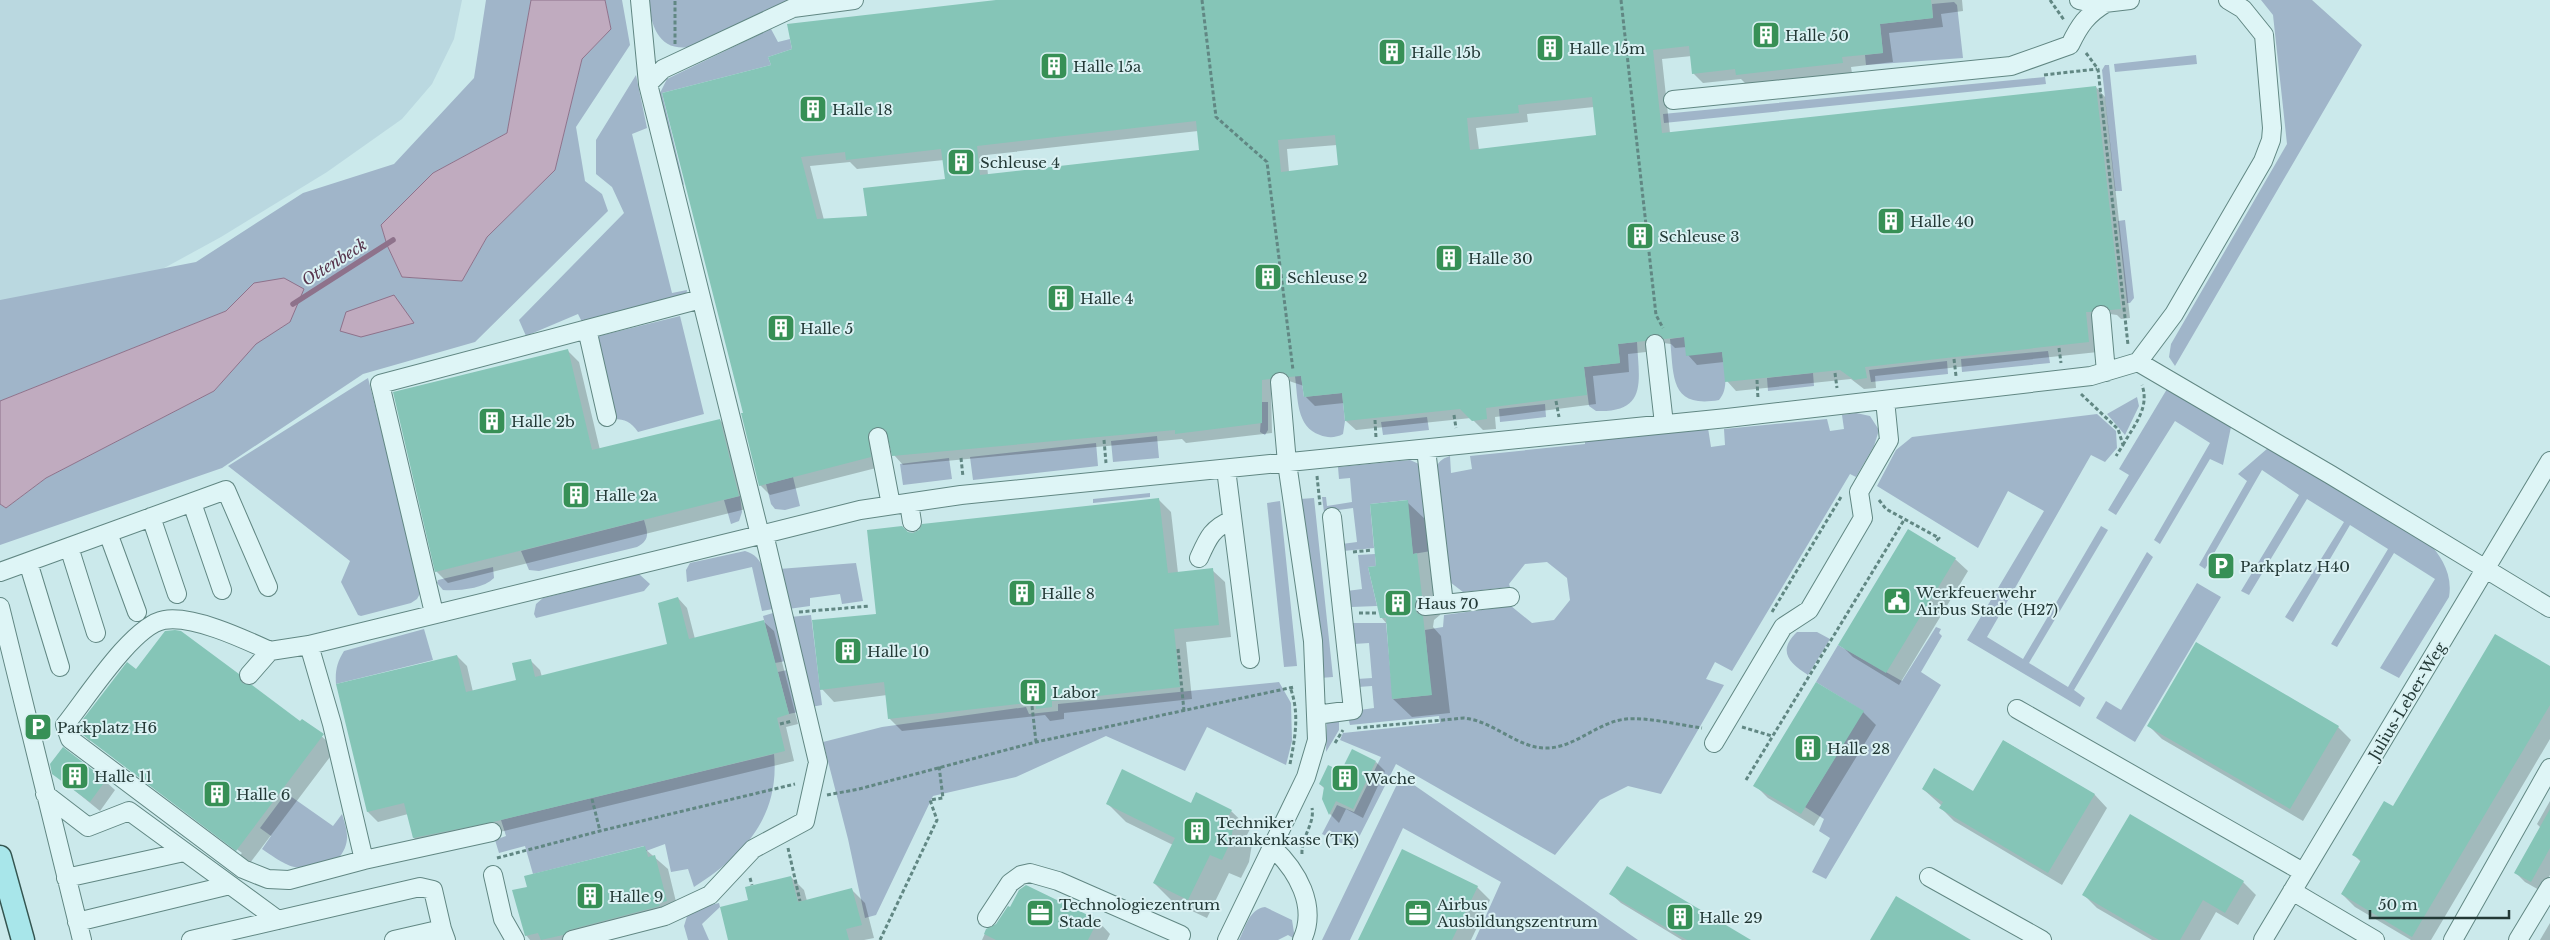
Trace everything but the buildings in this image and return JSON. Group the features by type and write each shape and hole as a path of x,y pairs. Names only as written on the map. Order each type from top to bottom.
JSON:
{"main road":[{"path":"0,858 23,940"}],"street":[{"path":"572,940 665,916 710,895 753,848 805,821 818,762 783,614 701,299 648,84 640,0"},
{"path":"648,84 663,69 793,8 854,0"},
{"path":"2079,0 2087,3 2130,0"},
{"path":"492,832 364,860 289,880 268,879 243,868 70,739 66,725 134,638 164,620 182,620 236,634 270,651 309,645 860,510 891,505 961,495 1426,449 1884,400 2092,376 2138,362 2174,314 2258,172 2271,140 2272,128 2264,36 2243,9 2228,0"},
{"path":"1673,100 2011,66 2070,45 2080,25 2091,12 2106,3"},
{"path":"434,613 380,384 701,299"},
{"path":"2101,315 2106,372"},
{"path":"587,329 607,417"},
{"path":"1660,338 1664,424"},
{"path":"2138,362 2331,475 2550,608"},
{"path":"1227,940 1311,764 1317,740 1312,641 1287,463 1287,381"},
{"path":"1714,743 1783,628 1809,610 1863,518 1860,492 1889,440 1884,400"},
{"path":"878,437 891,505"},
{"path":"1426,449 1444,604"},
{"name":"Julius-Leber-Weg","path":"2263,940 2550,461"},
{"path":"1226,469 1250,659"},
{"path":"0,572 226,490 268,586"},
{"path":"192,503 222,590"},
{"path":"909,503 912,522"},
{"path":"151,517 177,594"},
{"path":"1316,715 1352,710 1332,517"},
{"path":"1199,558 1208,539 1218,526 1232,520"},
{"path":"108,533 138,612"},
{"path":"69,547 96,633"},
{"path":"28,562 60,667"},
{"path":"1425,606 1510,596"},
{"path":"0,606 82,940"},
{"path":"309,645 332,724 364,860"},
{"path":"249,675 270,651"},
{"path":"2017,709 2303,872"},
{"path":"2453,940 2550,768"},
{"path":"45,794 88,827 129,811 278,920"},
{"path":"1272,847 1286,860 1300,885 1308,909 1305,933 1302,940"},
{"path":"66,878 184,852"},
{"path":"492,868 503,919 515,940"},
{"path":"987,918 1010,883 1021,875 1030,873 1058,881 1184,938"},
{"path":"1929,877 2042,940"},
{"path":"77,922 230,885"},
{"path":"2518,940 2550,886"},
{"path":"191,940 420,887 433,890 444,934 394,940"},
{"path":"2292,891 2375,940"}],"path":[{"path":"675,0 675,45"},
{"path":"1202,0 1216,117 1267,162 1287,381"},
{"path":"1621,0 1660,338"},
{"path":"2050,0 2066,23"},
{"path":"2086,52 2098,69 2128,347"},
{"path":"2059,348 2061,362 2059,371"},
{"path":"1954,358 1957,382"},
{"path":"1835,374 1838,394"},
{"path":"1757,380 1759,402"},
{"path":"2116,456 2145,407 2146,396 2141,382"},
{"path":"2080,394 2118,429 2123,445"},
{"path":"1556,401 1560,423"},
{"path":"1454,416 1457,433"},
{"path":"1374,420 1376,443"},
{"path":"1104,440 1106,469"},
{"path":"961,458 964,485"},
{"path":"1874,494 1886,509 1939,538 1935,542"},
{"path":"1771,614 1841,496"},
{"path":"1746,780 1904,520"},
{"path":"783,614 870,606"},
{"path":"1178,650 1184,711"},
{"path":"810,798 859,789 939,766 1036,742 1294,687"},
{"path":"1032,706 1036,742"},
{"path":"1333,747 1341,730 1464,718 1486,723 1519,740 1542,748 1564,746 1583,735 1626,719 1702,728 1705,723"},
{"path":"880,940 937,820 930,800 942,798 939,766"},
{"path":"492,868 600,831 800,783"},
{"path":"592,799 600,831"}],"shaded area":[{"path":"0,0 462,0 454,39 432,84 402,119 327,172 221,237 102,302 0,327"},
{"path":"486,0 531,0 507,133 433,173 381,225 387,245 402,277 462,281 487,237 555,170 582,59 611,29 605,0 622,0 630,45 576,127 585,181 602,194 608,211 475,342 363,374 222,468 0,545 0,504 6,508 46,478 214,391 256,343 290,322 254,283 226,311 0,401 0,300 196,262 303,193 394,164 474,78"},
{"path":"531,0 605,0 611,29 582,59 555,170 487,237 462,281 402,277 387,245 381,225 433,173 507,133"},
{"path":"648,0 801,0 696,46 684,48 666,43 660,37 652,21"},
{"path":"2261,0 2312,0 2362,45 2175,366 2169,357 2171,344 2287,144 2273,15"},
{"path":"1954,2 1957,5 1963,58 1866,65 1865,55 1883,53 1880,24 1933,18 1932,4"},
{"path":"771,29 778,42 790,39 792,49 768,57 771,65 662,93 684,185 679,182 659,95 667,79"},
{"path":"2196,55 2197,64 2115,72 2114,64"},
{"path":"2105,65 2109,65 2122,191 2115,191 2102,70"},
{"path":"636,75 647,128 632,134 672,293 687,290 686,296 582,322 578,314 526,336 519,320 624,213 612,187 596,174 596,140"},
{"path":"2045,77 2046,84 1664,123 1663,114"},
{"path":"2125,220 2134,298 2130,303 2127,303 2118,221"},
{"path":"284,278 304,289 290,322 256,344 214,391 46,478 6,508 0,504 0,401 226,311 254,283"},
{"path":"394,295 414,323 361,337 340,331 346,312"},
{"path":"680,316 704,414 638,432 628,422 614,419 595,337"},
{"path":"1684,337 1722,352 1725,383 1719,400 1703,401 1691,399 1683,394 1677,386 1672,365 1670,339"},
{"path":"1637,342 1639,381 1637,392 1625,407 1596,411 1589,406 1584,367 1620,363 1618,344"},
{"path":"2048,351 2050,363 1962,372 1961,359"},
{"path":"1947,361 1948,374 1871,382 1869,370"},
{"path":"1813,373 1814,386 1768,391 1767,378"},
{"path":"1295,376 1301,376 1304,397 1342,393 1345,421 1343,434 1326,437 1306,426 1302,419 1298,402"},
{"path":"368,378 422,590 417,599 411,603 361,616 358,615 341,582 350,561 228,466"},
{"path":"2167,389 2231,427 2223,465 2210,459 2160,544 2154,540 2210,443 2175,421 2116,515 2108,510 2129,475 2119,469"},
{"path":"2137,397 2139,406 2125,435 2107,414"},
{"path":"1262,402 1268,402 1268,430 1265,435 1260,432"},
{"path":"1545,404 1546,417 1500,422 1499,409"},
{"path":"1856,413 1870,416 1879,430 1874,446 1856,477 1850,474 1732,671 1715,662 1706,679 1724,685 1661,794 1628,786 1600,800 1555,855 1396,764 1353,849 1322,834 1337,805 1354,812 1381,757 1340,740 1343,733 1440,723 1439,716 1350,725 1348,717 1360,710 1374,708 1372,686 1358,687 1357,679 1372,678 1369,643 1354,644 1353,623 1386,623 1393,699 1431,695 1425,630 1443,627 1444,615 1511,606 1532,623 1554,620 1570,600 1567,578 1547,562 1525,564 1509,584 1510,587 1463,592 1446,579 1435,471 1442,460 1450,456 1451,473 1472,469 1470,456 1585,444 1585,441 1708,428 1711,447 1725,445 1724,429 1827,419 1830,431 1844,429 1842,415"},
{"path":"2097,414 2116,431 2117,448 2105,462 2091,455 1987,637 2023,659 2101,526 2108,530 2029,663 2068,687 2147,552 2153,557 2074,690 2085,698 2080,707 1967,640 2044,511 2008,491 1978,548 1877,486 1896,450 1912,437"},
{"path":"1427,417 1429,430 1383,435 1381,422"},
{"path":"1157,436 1159,458 1113,462 1111,441"},
{"path":"1096,443 1098,466 973,480 970,457"},
{"path":"2268,448 2426,540 2445,566 2449,580 2449,597 2399,678 2380,668 2435,579 2394,553 2337,647 2331,644 2388,549 2350,525 2293,622 2285,617 2344,522 2307,499 2249,595 2241,591 2299,495 2262,470 2205,569 2199,565 2247,481 2238,474"},
{"path":"949,458 952,479 903,485 900,464"},
{"path":"1410,460 1419,464 1423,475 1431,551 1413,554 1407,500 1370,504 1374,548 1343,551 1342,544 1357,542 1353,508 1324,512 1322,497 1326,497 1327,506 1352,502 1350,478 1339,479 1338,467"},
{"path":"793,477 800,506 785,510 775,509 771,504 766,484"},
{"path":"1150,493 1150,497 1093,503 1093,499"},
{"path":"740,496 742,512 739,521 731,524 724,500"},
{"path":"1314,498 1333,677 1320,678 1300,499"},
{"path":"1280,501 1297,666 1284,667 1267,503"},
{"path":"644,520 647,536 644,542 637,547 539,571 529,570 521,551"},
{"path":"745,551 753,554 763,566 773,609 762,611 752,567 687,582 686,570 690,563"},
{"path":"1375,554 1376,566 1368,567 1377,606 1351,607 1347,591 1362,589 1358,555"},
{"path":"856,563 863,601 842,604 840,594 810,598 810,606 788,609 779,569"},
{"path":"493,567 494,578 477,587 463,590 443,590 437,583 438,580"},
{"path":"639,574 650,584 644,591 536,618 534,614 536,604 543,598"},
{"path":"2197,583 2221,597 2135,742 2096,718 2106,701 2121,710"},
{"path":"773,613 786,661 775,663 763,616"},
{"path":"811,615 822,705 811,707 790,617"},
{"path":"1936,627 1941,629 1939,633 1942,636 1921,672 1941,685 1826,879 1812,872 1830,838 1819,831 1824,819 1805,807 1863,711 1816,682 1838,645 1902,681"},
{"path":"424,629 433,660 336,684 337,667 344,651"},
{"path":"1797,632 1817,632 1830,639 1808,675 1795,666 1788,656 1788,645"},
{"path":"787,670 798,712 789,714 778,672"},
{"path":"1279,682 1291,703 1292,741 1286,765 1207,727 1185,771 1106,736 1016,777 933,796 876,915 865,918 848,839 823,742 882,727 1026,707 1029,714 1058,711 1058,704"},
{"path":"1339,719 1339,730 1326,752 1327,720"},
{"path":"774,754 774,776 771,797 765,815 755,832 728,862 694,887 688,869 671,872 665,844 646,851 644,846 533,874 525,846 499,853 495,840 506,836 501,820"},
{"path":"1401,776 1638,940 1475,940 1501,882 1403,828 1350,940 1322,940"},
{"path":"286,793 333,826 342,814 347,838 345,849 337,860 298,868 283,862 262,849 271,836 260,828"},
{"path":"719,903 720,907 702,924 709,940 688,940 684,926 689,910"},
{"path":"1265,907 1292,920 1295,939 1288,935 1278,940 1239,940 1246,924 1255,911"}],"waterway":[{"name":"Ottenbeck","path":"293,304 393,240"}],"place":[{"name":"Halle 50","path":"1766,35"},
{"name":"Halle 15m","path":"1550,48"},
{"name":"Halle 15b","path":"1392,52"},
{"name":"Halle 15a","path":"1054,66"},
{"name":"Halle 18","path":"813,109"},
{"name":"Schleuse 4","path":"961,162"},
{"name":"Halle 40","path":"1891,221"},
{"name":"Schleuse 3","path":"1640,236"},
{"name":"Halle 30","path":"1449,258"},
{"name":"Schleuse 2","path":"1268,277"},
{"name":"Halle 4","path":"1061,298"},
{"name":"Halle 5","path":"781,328"},
{"name":"Halle 2b","path":"492,421"},
{"name":"Halle 2a","path":"576,495"},
{"name":"Parkplatz H40","path":"2221,566"},
{"name":"Halle 8","path":"1022,593"},
{"name":"Werkfeuerwehr Airbus Stade (H27)","path":"1897,601"},
{"name":"Haus 70","path":"1398,603"},
{"name":"Halle 10","path":"848,651"},
{"name":"Labor","path":"1033,692"},
{"name":"Parkplatz H6","path":"38,727"},
{"name":"Halle 28","path":"1808,748"},
{"name":"Halle 11","path":"75,776"},
{"name":"Wache","path":"1345,778"},
{"name":"Halle 6","path":"217,794"},
{"name":"Techniker Krankenkasse (TK)","path":"1197,831"},
{"name":"Halle 9","path":"590,896"},
{"name":"Technologiezentrum Stade","path":"1040,913"},
{"name":"Airbus Ausbildungszentrum","path":"1418,913"},
{"name":"Halle 29","path":"1680,917"}]}
